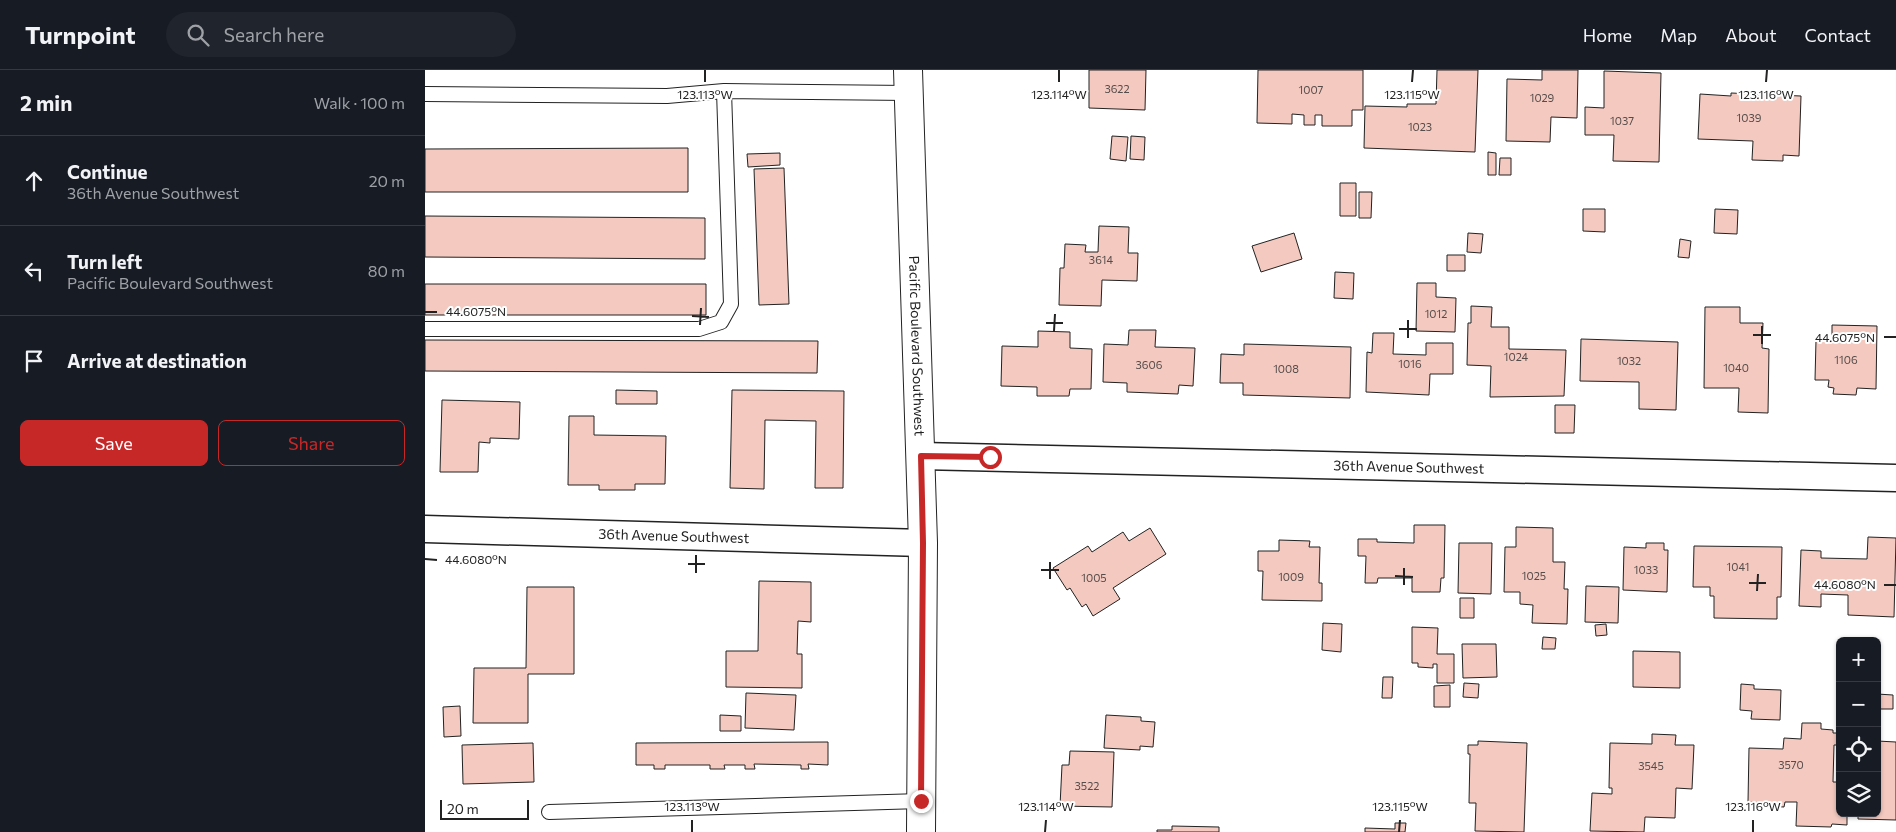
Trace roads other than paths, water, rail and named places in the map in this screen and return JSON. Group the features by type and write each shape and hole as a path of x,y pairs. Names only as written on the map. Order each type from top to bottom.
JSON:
{"main road":[{"name":"Pacific Boulevard Southwest","path":"909,81 923,543 921,832"}],"street":[{"name":"36th Avenue Southwest","path":"921,456 1896,478"},
{"name":"36th Avenue Southwest","path":"425,529 923,543"}],"lane":[{"path":"425,94 667,96 909,81"},
{"path":"425,328 699,329 721,322 731,304 724,91"},
{"path":"549,812 921,801"}]}
